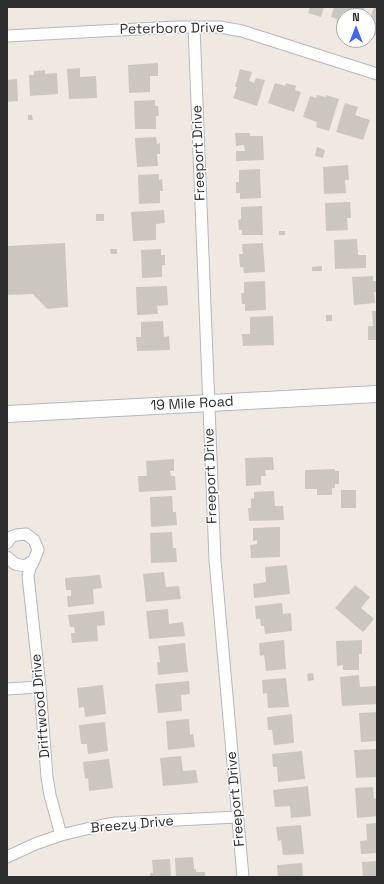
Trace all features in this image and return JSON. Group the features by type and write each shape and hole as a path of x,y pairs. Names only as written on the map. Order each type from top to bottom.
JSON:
{"street":[{"name":"Freeport Drive","path":"194,27 215,560 243,877"},
{"name":"Peterboro Drive","path":"7,36 220,27 242,31 377,74"},
{"name":"19 Mile Road","path":"7,414 377,394"},
{"name":"Driftwood Drive","path":"7,542 11,537 16,535 21,534 31,536 37,545 38,550 28,576 50,796 61,835"},
{"path":"11,561 25,566 34,560"},
{"path":"11,561 28,576"},
{"path":"7,689 40,686"},
{"name":"Breezy Drive","path":"7,857 35,844 61,835 90,828 116,824 237,817"}],"building":[{"path":"310,7 324,7 321,17 308,13"},
{"path":"334,7 365,7 336,8 336,19 331,17"},
{"path":"374,7 377,8 377,36 376,8"},
{"path":"158,63 158,76 150,76 150,92 129,93 128,65"},
{"path":"80,68 80,77 96,76 97,98 69,99 67,69"},
{"path":"240,69 252,72 249,81 254,83 256,78 265,80 257,106 233,98 237,87 235,87"},
{"path":"45,70 45,74 57,73 58,94 30,96 29,75 34,75 34,71"},
{"path":"17,79 18,101 7,102 7,80"},
{"path":"275,83 285,86 286,83 296,86 295,90 301,92 294,112 268,103"},
{"path":"317,95 326,97 326,95 339,99 329,131 316,127 317,122 303,117 310,96 316,98"},
{"path":"155,100 155,106 158,106 159,116 156,116 156,129 135,129 134,101"},
{"path":"345,103 358,107 355,115 370,120 363,140 336,132"},
{"path":"28,115 32,115 33,120 28,120"},
{"path":"235,133 250,133 250,136 263,136 264,160 236,161 236,151 245,151 244,145 236,146"},
{"path":"156,137 157,144 160,143 160,154 157,154 158,166 137,167 135,138"},
{"path":"317,147 325,150 323,158 315,156"},
{"path":"348,165 349,180 345,180 346,193 324,194 323,167"},
{"path":"260,169 261,198 240,199 240,193 236,193 236,182 239,182 239,170"},
{"path":"159,174 159,180 162,179 163,191 160,191 160,203 139,204 138,175"},
{"path":"350,202 351,218 347,218 348,230 326,231 325,203"},
{"path":"262,206 263,235 242,235 242,230 239,230 238,220 241,219 241,207"},
{"path":"164,210 165,223 156,224 156,240 133,241 131,212"},
{"path":"96,214 104,214 104,221 96,221"},
{"path":"279,231 285,231 285,235 279,235"},
{"path":"357,239 358,255 366,255 366,268 335,269 334,240"},
{"path":"65,243 68,307 47,309 33,294 7,295 7,246"},
{"path":"263,243 265,272 244,273 243,267 240,267 239,254 243,254 242,244"},
{"path":"110,249 117,249 117,254 111,254"},
{"path":"161,249 161,255 165,255 165,265 162,265 162,277 142,278 141,250"},
{"path":"322,266 322,271 312,271 312,267"},
{"path":"373,276 373,281 376,281 377,291 374,292 375,303 354,305 352,277"},
{"path":"265,281 266,310 245,311 245,304 242,304 241,293 244,293 244,282"},
{"path":"167,286 168,305 157,306 158,314 137,315 136,287"},
{"path":"372,311 377,311 377,340 368,340 368,326 373,326"},
{"path":"326,315 332,315 332,321 326,321"},
{"path":"273,316 274,345 243,346 242,334 250,334 250,317"},
{"path":"163,321 164,337 169,336 170,350 137,351 136,337 141,337 141,322"},
{"path":"273,457 274,470 265,470 266,476 261,476 261,485 246,486 245,458"},
{"path":"174,459 174,471 170,471 171,476 175,476 176,490 139,492 138,476 147,476 146,461"},
{"path":"335,469 335,471 339,471 339,484 335,484 335,488 332,488 332,495 317,495 317,489 305,489 305,470"},
{"path":"341,490 356,490 356,508 341,508"},
{"path":"274,491 275,506 283,506 284,520 249,521 248,508 251,508 251,499 254,498 254,492"},
{"path":"172,496 173,512 176,512 177,525 151,527 150,497"},
{"path":"280,527 280,557 251,558 250,545 257,544 257,540 253,541 253,528"},
{"path":"172,532 173,548 176,548 177,562 151,563 150,533"},
{"path":"287,565 290,594 254,598 253,584 266,582 265,567"},
{"path":"164,572 166,587 179,586 181,599 146,602 143,574"},
{"path":"100,575 102,588 93,589 94,604 68,607 67,596 71,596 71,590 66,590 65,578"},
{"path":"355,585 370,597 361,608 374,619 363,632 335,608"},
{"path":"282,603 283,614 291,613 292,631 265,634 264,626 261,626 260,619 256,619 255,606"},
{"path":"168,609 169,624 183,622 185,636 149,639 146,611"},
{"path":"104,611 105,625 97,626 98,641 72,643 71,633 75,633 74,627 70,627 68,615"},
{"path":"284,640 286,669 266,671 264,655 260,656 259,643"},
{"path":"362,640 362,654 359,654 359,670 343,670 343,665 337,666 336,641"},
{"path":"185,643 188,672 158,675 157,662 160,662 158,646"},
{"path":"313,673 314,680 308,681 307,674"},
{"path":"359,675 360,687 376,686 377,704 342,706 340,677"},
{"path":"286,678 289,707 268,708 267,693 263,694 262,680"},
{"path":"189,681 190,694 181,695 182,711 158,713 155,684"},
{"path":"103,685 106,714 85,717 84,707 79,708 77,688"},
{"path":"377,712 377,741 361,742 359,713"},
{"path":"292,714 294,743 274,745 272,730 268,730 267,717"},
{"path":"189,719 190,735 193,734 195,747 168,750 166,721"},
{"path":"105,722 108,751 88,754 87,744 81,744 79,725"},
{"path":"377,749 377,777 356,778 354,750"},
{"path":"302,751 305,779 278,782 277,767 273,767 272,754"},
{"path":"181,756 183,771 196,770 198,783 163,786 160,758"},
{"path":"109,759 113,788 89,791 88,778 85,779 83,762"},
{"path":"308,786 311,816 291,818 290,806 275,807 273,790"},
{"path":"373,787 374,799 377,798 377,816 357,818 355,788"},
{"path":"377,823 377,853 361,854 360,841 367,840 366,824"},
{"path":"301,825 304,854 283,855 281,840 278,841 276,827"},
{"path":"193,857 194,869 196,869 196,872 205,872 205,877 176,877 175,858"},
{"path":"170,859 171,877 150,877 150,873 153,873 152,860"},
{"path":"377,861 377,877 363,877 362,862"},
{"path":"302,863 303,877 278,877 277,865"}]}
